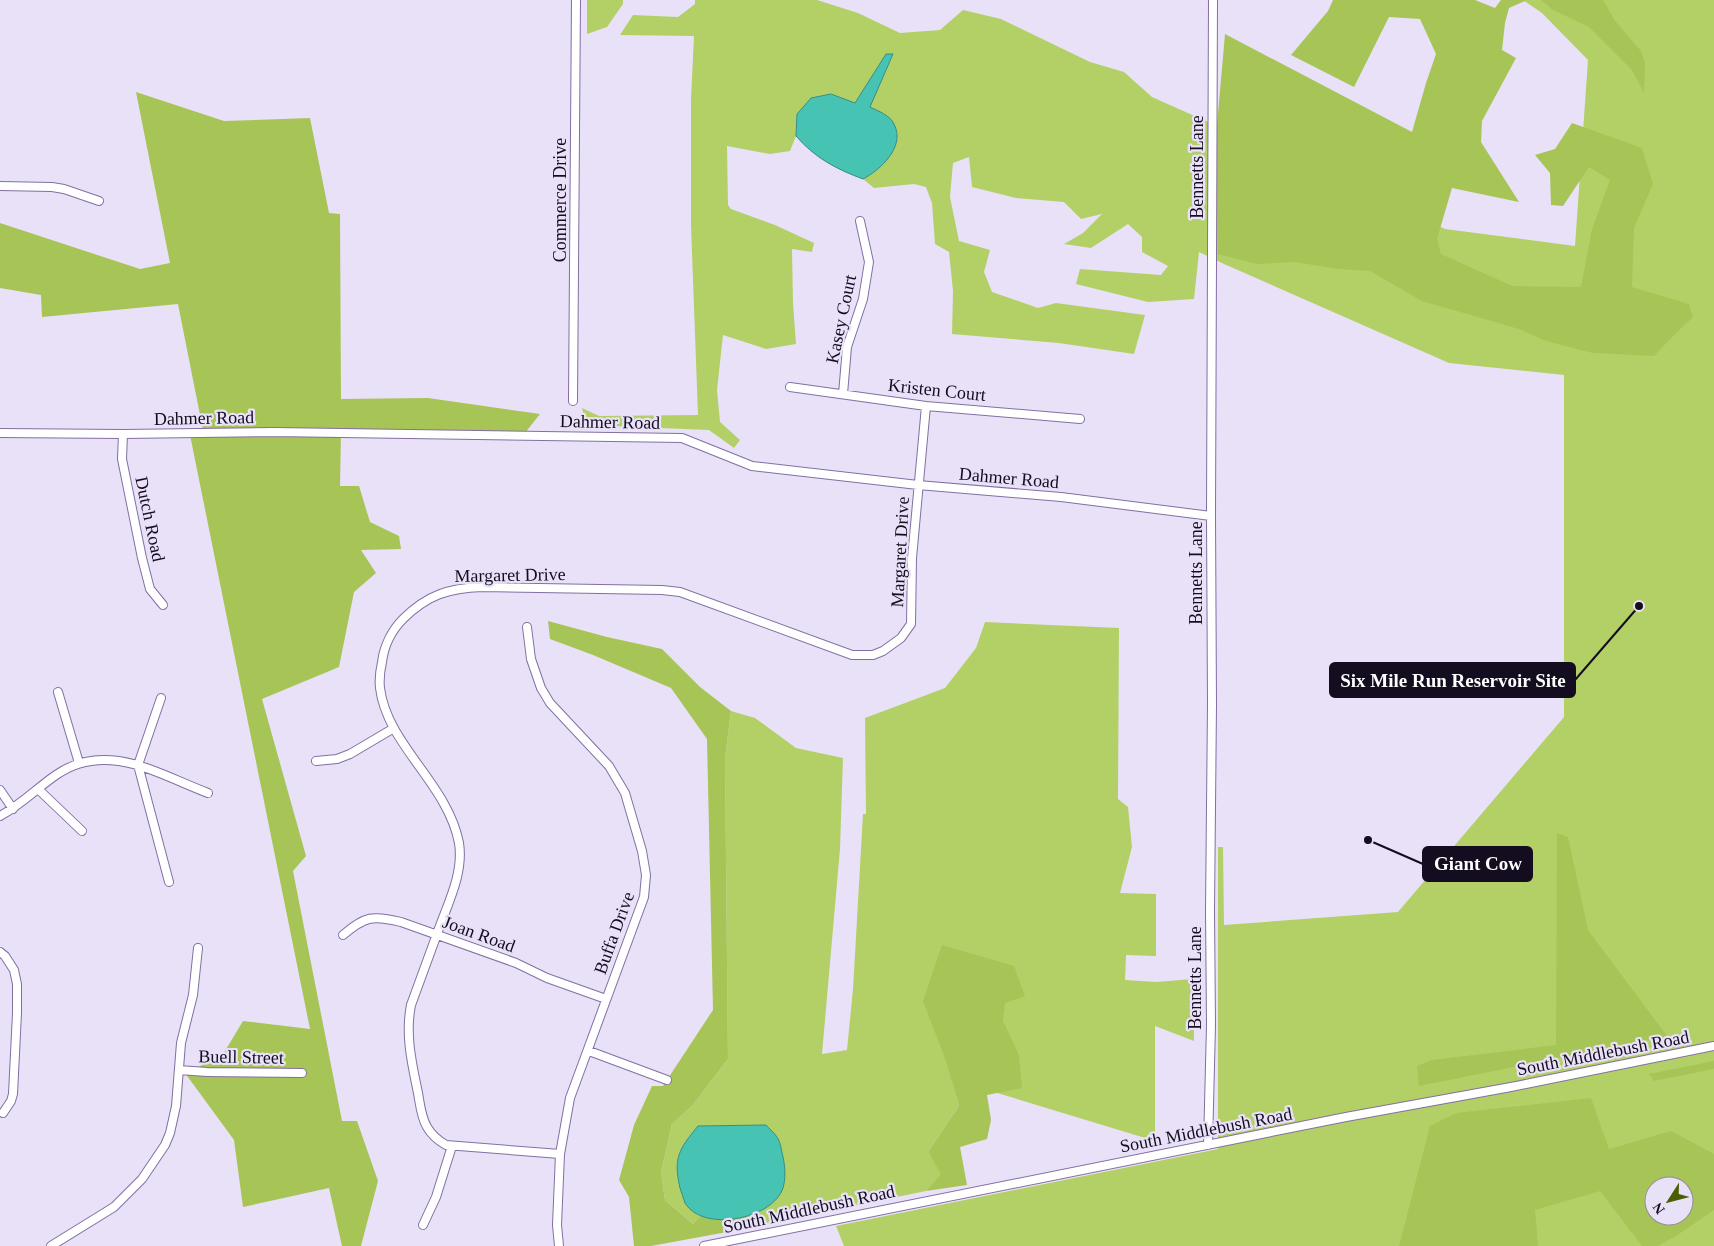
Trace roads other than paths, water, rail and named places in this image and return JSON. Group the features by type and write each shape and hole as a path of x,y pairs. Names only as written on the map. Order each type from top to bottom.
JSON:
{"street":[{"name":"Commerce Drive","path":"573,401 576,0"},
{"name":"Bennetts Lane","path":"1208,1145 1211,1025 1213,0"},
{"path":"0,186 52,187 64,189 99,201"},
{"name":"Kasey Court","path":"843,394 847,347 863,299 869,262 860,221"},
{"name":"Kristen Court","path":"790,387 926,406 1080,419"},
{"name":"Margaret Drive","path":"560,1154 452,1146 440,1142 427,1127 422,1117 410,1055 409,1018 411,1005 456,880 459,866 458,842 451,816 394,728 384,704 380,689 380,677 386,643 398,623 422,603 442,592 462,587 652,590 680,592 852,655 872,655 883,651 901,638 911,624 912,558 926,406"},
{"name":"Dahmer Road","path":"0,433 274,432 682,438 752,466 918,485 1061,497 1211,516"},
{"name":"Dutch Road","path":"123,434 122,459 142,558 150,589 163,605"},
{"name":"Buffa Drive","path":"527,627 531,659 541,688 550,703 617,776 630,804 646,875 644,897 589,1051 570,1098 560,1154 557,1225 559,1246"},
{"path":"58,692 79,763"},
{"path":"161,698 138,765 169,882"},
{"path":"316,761 336,759 350,754 394,728"},
{"path":"0,816 13,809 55,775 70,766 93,759 119,760 138,765 208,793"},
{"path":"38,789 82,831"},
{"path":"0,790 13,809"},
{"name":"Joan Road","path":"343,935 368,918 375,917 401,922 516,963 547,978 606,999"},
{"path":"51,1246 114,1207 125,1198 147,1173 170,1133 176,1106 181,1043 193,995 198,948"},
{"path":"0,952 14,970 17,984 14,1094 12,1101 3,1112"},
{"name":"South Middlebush Road","path":"704,1246 1714,1046"},
{"path":"589,1051 667,1080"},
{"name":"Buell Street","path":"179,1070 302,1073"},
{"path":"423,1225 436,1197 452,1146"}],"place":[{"name":"Six Mile Run Reservoir Site","path":"1639,606"},
{"name":"Giant Cow","path":"1368,840"}]}
